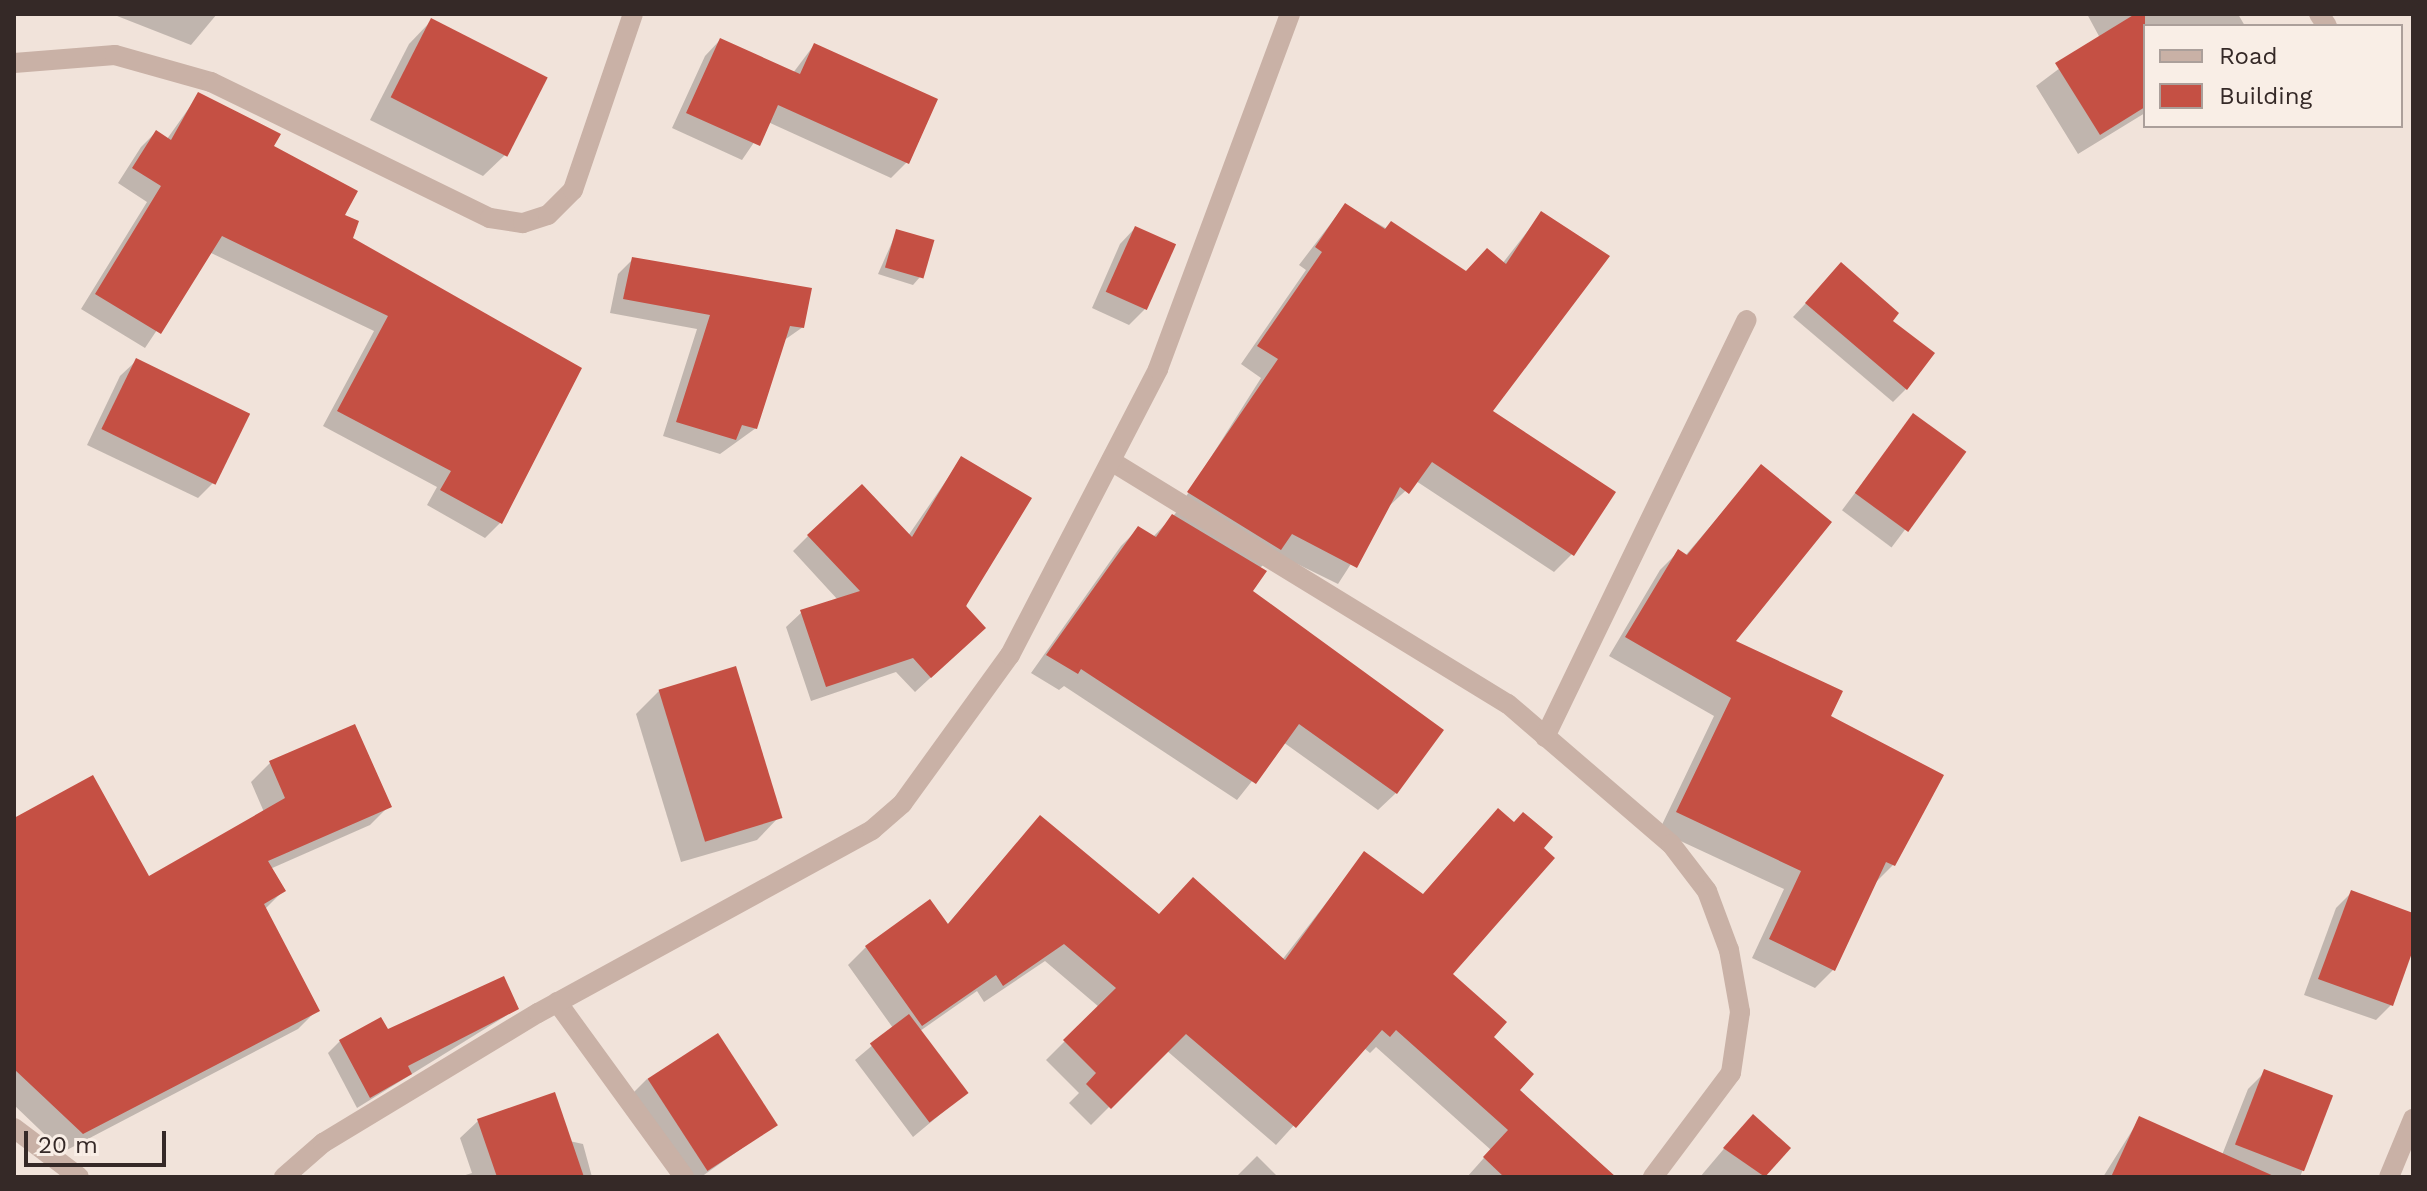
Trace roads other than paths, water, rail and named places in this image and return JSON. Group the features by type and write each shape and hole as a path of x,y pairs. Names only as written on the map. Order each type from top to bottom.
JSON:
{"street":[{"path":"14,63 115,55 211,82 490,218 523,223 548,215 573,190 633,14"},
{"path":"284,1177 323,1143 557,1002 872,830 902,804 1010,655 1111,461 1163,355 1290,14"},
{"path":"1545,737 1747,320"},
{"path":"1111,461 1420,646 1545,737 1671,844 1707,891 1729,950 1740,1012 1731,1073 1653,1177"},
{"path":"557,1002 684,1177"},
{"path":"2389,1177 2413,1119"},
{"path":"14,1128 79,1177"}]}
